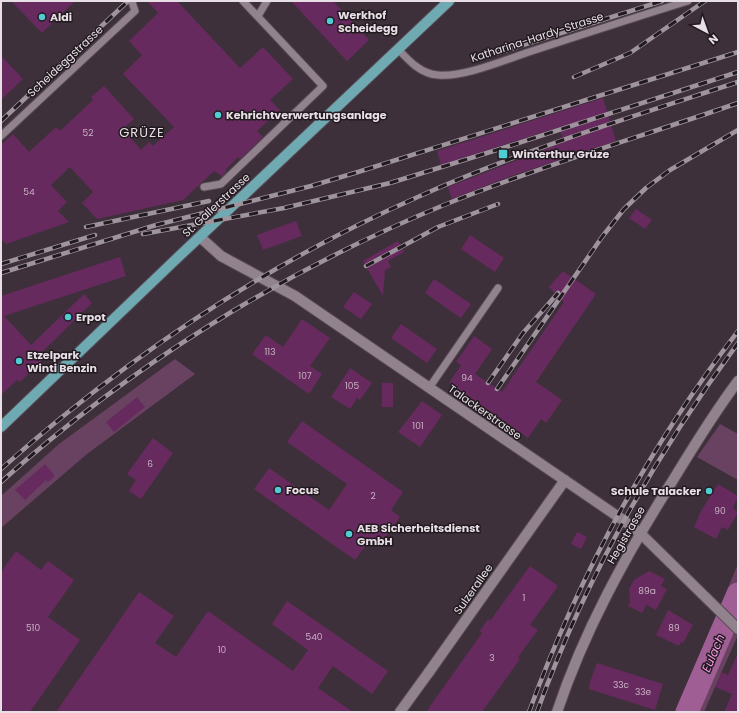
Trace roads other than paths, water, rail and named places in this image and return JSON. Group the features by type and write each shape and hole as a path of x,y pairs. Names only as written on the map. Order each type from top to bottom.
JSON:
{"main road":[{"name":"St. Gallerstrasse","path":"1,427 449,1"}],"street":[{"name":"Talackerstrasse","path":"200,237 221,256 295,296 565,480 640,533 736,627"},
{"name":"Hegistrasse","path":"557,712 598,611 640,533 700,435 738,381"},
{"name":"Sulzerallee","path":"400,712 565,480"}],"lane":[{"name":"Scheideggstrasse","path":"1,136 135,11 133,1"},
{"path":"204,187 221,184 323,86 243,1"},
{"path":"258,16 267,1"},
{"name":"Katharina-Hardy-Strasse","path":"398,49 415,66 428,73 444,76 452,75 490,65 688,1"},
{"path":"429,388 498,288"}],"waterway":[{"name":"Eulach","path":"687,712 738,594"}],"railway":[{"path":"1,121 128,1"},
{"path":"498,53 662,1"},
{"path":"574,77 630,53 705,1"},
{"path":"1,273 156,225 311,186 358,172 738,52"},
{"path":"143,234 284,208 390,183 738,72"},
{"path":"1,469 98,389 200,316 308,251 363,222 459,179 538,149 738,82"},
{"path":"1,482 50,440 102,399 155,361 210,325 267,291 325,260 384,231 480,191 738,103"},
{"path":"497,389 602,237 624,209 646,188 670,170 738,130"},
{"path":"86,227 209,201"},
{"path":"366,266 438,227 498,204"},
{"path":"1,264 95,235"},
{"path":"488,383 523,333 558,293"},
{"path":"529,712 570,611 619,514 646,466 675,420 738,331"},
{"path":"537,712 577,614 624,520 678,430 738,343"}],"place":[{"name":"Aldi","path":"42,17"},
{"name":"Werkhof Scheidegg","path":"330,21"},
{"name":"Kehrichtverwertungsanlage","path":"218,115"},
{"name":"Winterthur Grüze","path":"503,154"},
{"name":"Erpot","path":"68,317"},
{"name":"Etzelpark Winti Benzin","path":"19,361"},
{"name":"Focus","path":"278,490"},
{"name":"Schule Talacker","path":"709,491"},
{"name":"AEB Sicherheitsdienst GmbH","path":"349,534"}],"district":[{"name":"GRÜZE","path":"142,132"}]}
